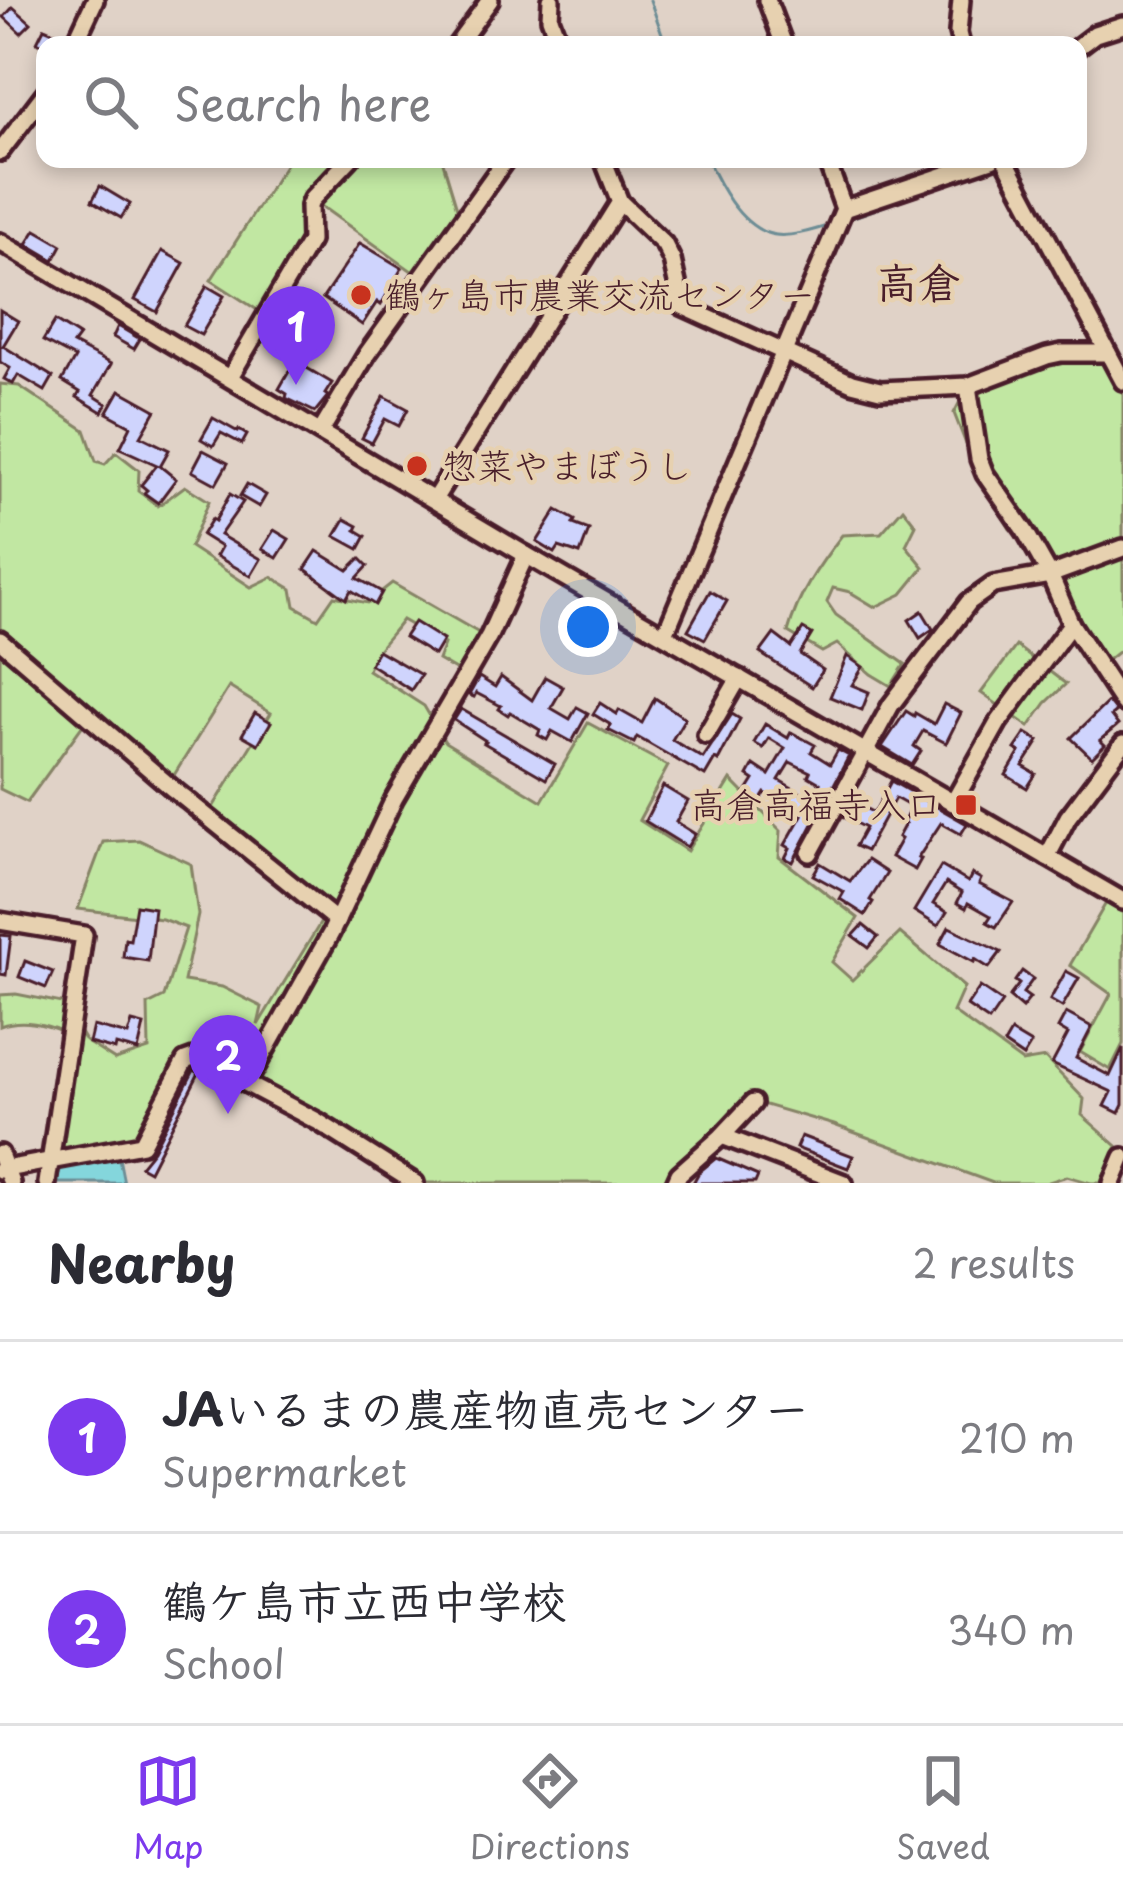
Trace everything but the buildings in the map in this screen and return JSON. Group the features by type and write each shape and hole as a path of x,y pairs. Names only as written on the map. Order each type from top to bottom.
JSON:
{"street":[{"path":"78,36 95,0"},
{"path":"464,36 490,0"},
{"path":"551,0 550,18 557,36"},
{"path":"767,0 781,36"},
{"path":"959,36 961,0"},
{"path":"1087,40 1122,24"},
{"path":"0,152 36,105"},
{"path":"230,377 310,241 311,199 341,168"},
{"path":"321,431 368,354 500,168"},
{"path":"607,168 620,202 664,244 682,306 852,383 880,390 968,386 1047,356 1108,353"},
{"path":"665,634 844,209 829,168"},
{"path":"844,209 965,168"},
{"path":"1010,168 1123,381"},
{"path":"435,498 620,202"},
{"path":"0,242 1123,901"},
{"path":"968,386 986,474 1025,531 1071,624 1123,704"},
{"path":"810,853 891,704 969,602 993,585 1050,575 1123,548"},
{"path":"247,1083 337,921 394,799 489,636 526,554"},
{"path":"953,803 998,723 1071,624"},
{"path":"0,640 173,789 337,921"},
{"path":"706,735 739,678"},
{"path":"1047,856 1068,818 1123,744"},
{"path":"0,921 84,935 46,1183"},
{"path":"4,1169 142,1144 184,1061 196,1058 317,1120 416,1183"},
{"path":"675,1183 753,1103"},
{"path":"722,1136 844,1183"},
{"path":"1112,1183 1123,1157"}],"green space":[{"path":"283,168 341,168 312,199 310,241 265,315 211,280"},
{"path":"348,168 445,168 459,215 416,274 314,201"},
{"path":"1108,353 1123,371 1123,648 1099,667 1043,548 1010,529 978,475 954,413 968,386 1047,356"},
{"path":"0,384 19,386 85,430 96,461 105,464 116,452 139,470 138,491 158,506 185,486 209,501 190,547 251,587 272,577 292,589 295,606 318,619 334,596 367,603 392,583 479,633 457,671 438,660 444,644 402,620 368,670 424,706 445,742 542,801 588,723 668,766 639,820 687,851 731,780 781,831 779,857 858,918 832,962 852,980 900,933 964,987 953,1012 1022,1062 1045,1058 1084,1099 1082,1115 1117,1146 1102,1183 1067,1176 1046,1183 993,1183 834,1125 748,1100 672,1172 667,1183 424,1183 236,1063 202,1049 182,1052 142,1144 58,1156 76,1038 39,1024 0,1026 0,995 62,1003 85,1041 115,1060 149,1049 148,1005 164,997 186,928 162,919 78,909 103,842 139,840 191,864 198,915 184,981 222,987 262,1007 258,1025 332,904 287,873 212,809 271,713 229,687 171,780 85,722 27,802 0,789"},
{"path":"903,508 916,525 906,545 924,567 902,594 875,607 833,588 827,602 836,615 905,664 891,686 837,644 822,652 788,632 810,581 842,535 881,533"},
{"path":"1016,646 1066,684 1029,727 981,693"},
{"path":"1106,903 1123,913 1123,1044 1110,1070 1080,1052 1111,994 1070,965"}],"water":[{"path":"119,1158 124,1183 57,1183 63,1168"}],"waterway":[{"path":"650,0 663,36"},
{"path":"1087,52 1104,39"},
{"path":"711,168 731,202 767,233 800,233 833,224"},
{"path":"848,219 992,168"}],"place":[{"name":"鶴ヶ島市農業交流センター","path":"361,295"},
{"name":"JAいるまの農産物直売センター","path":"296,385"},
{"name":"惣菜やまぼうし","path":"417,466"},
{"name":"高倉高福寺入口","path":"966,805"},
{"name":"鶴ケ島市立西中学校","path":"228,1114"}],"district":[{"name":"高倉","path":"918,283"}]}
